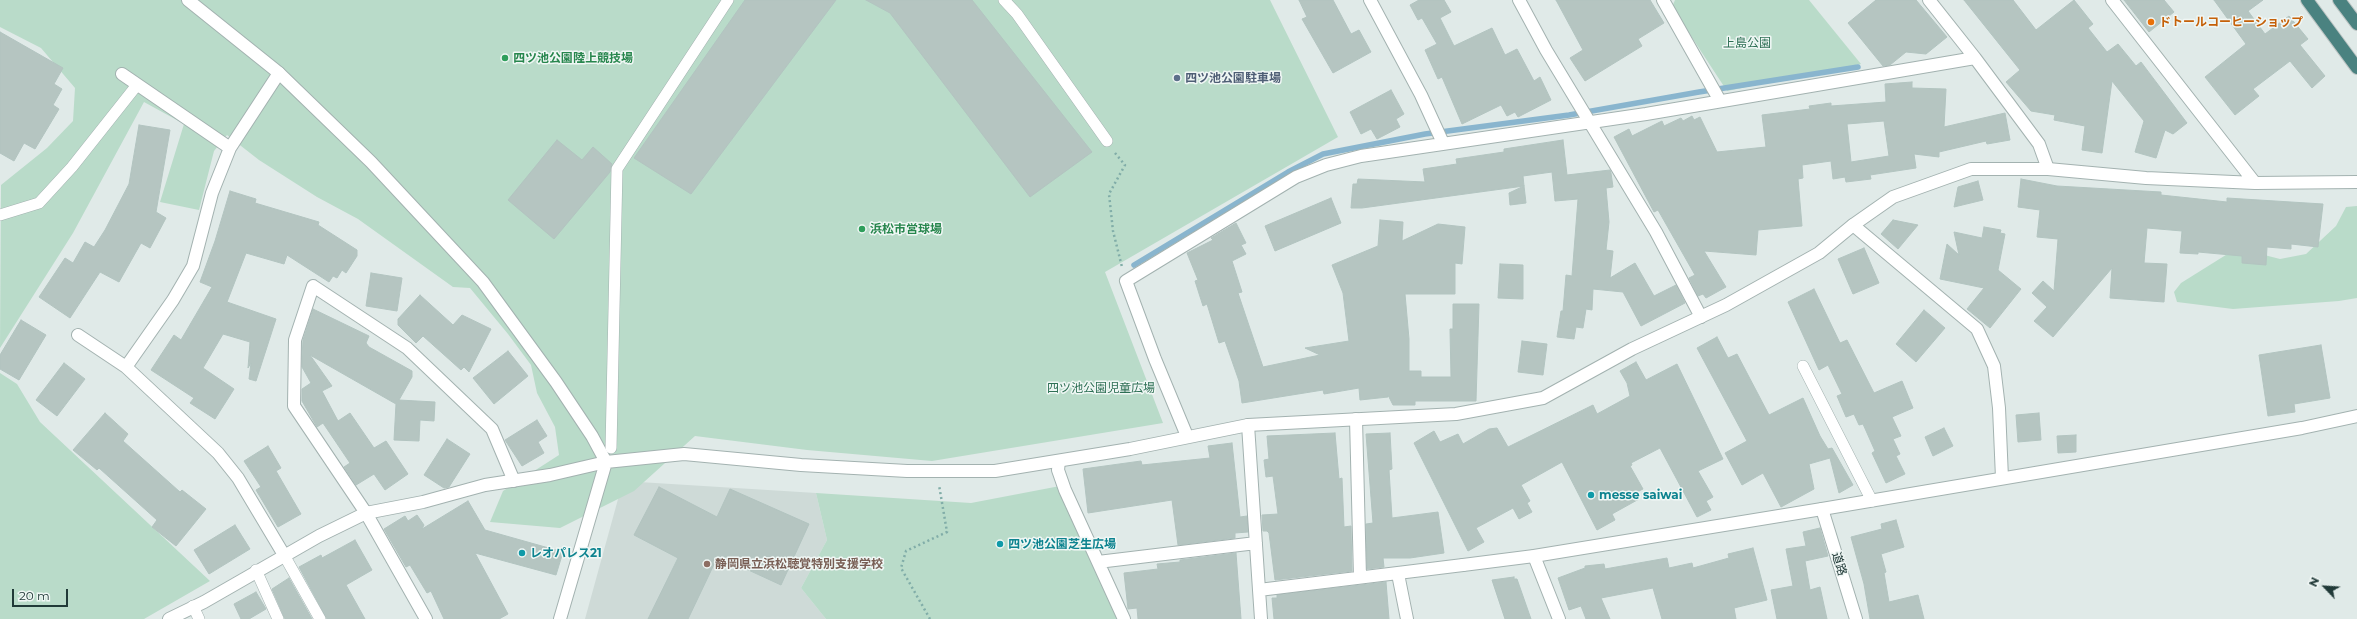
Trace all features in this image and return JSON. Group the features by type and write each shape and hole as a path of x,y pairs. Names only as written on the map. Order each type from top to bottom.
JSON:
{"highway":[{"path":"2307,0 2357,68"},
{"path":"2339,0 2357,24"}],"street":[{"path":"188,0 279,73 371,162 483,282 556,382 592,436 606,462 560,619"},
{"path":"1370,0 1440,136"},
{"path":"1519,0 1585,115 1656,232 1701,317"},
{"path":"1663,0 1715,92"},
{"path":"1929,0 1975,58 2039,144 2048,169"},
{"path":"2112,0 2255,183"},
{"path":"1187,436 1155,359 1126,281 1296,178 1333,163 1440,136 1519,134 1585,115 1715,92 1975,58"},
{"path":"126,367 173,300 193,266 212,193 230,148 279,73"},
{"path":"122,74 230,148"},
{"path":"169,619 193,606 204,602 256,570 366,513 423,502 485,485 550,475 606,462 684,454 801,465 907,472 995,471 1059,461 1248,425 1456,414 1543,398 1632,349 1726,305 1819,253 1853,224 1893,197 1971,169 2048,169 2146,178 2255,183 2357,182"},
{"path":"1853,224 1977,329 1994,366 1999,408 2002,478"},
{"path":"426,619 366,513 294,406 295,340 314,286 407,348 492,429 514,481"},
{"path":"78,335 126,367 218,453 238,478 284,555"},
{"path":"1259,590 1534,556 1872,501 2302,428 2357,416"},
{"path":"1356,419 1360,577"},
{"path":"1248,425 1261,619"},
{"path":"1059,461 1058,470 1065,490 1124,619"},
{"name":"道路","path":"1822,509 1856,619"},
{"path":"1098,562 1256,543"},
{"path":"1534,556 1558,619"},
{"path":"1398,574 1408,619"}],"lane":[{"path":"611,448 617,169 728,0"},
{"path":"1004,0 1017,14 1107,142"},
{"path":"0,215 40,203 72,167 137,85"},
{"path":"1803,366 1872,501"},
{"path":"284,555 320,619"},
{"path":"256,570 278,619"},
{"path":"193,606 199,619"}],"path":[{"path":"1107,142 1125,165 1109,194 1113,232 1126,281"},
{"path":"930,619 901,568 906,551 947,532 939,484"}],"shaded area":[{"name":"静岡県立浜松聴覚特別支援学校","path":"623,481 816,493 827,540 801,588 826,619 585,619"}],"green space":[{"name":"四ツ池公園児童広場","path":"0,0 1270,0 1338,137 1105,272 1163,423 932,461 807,450 695,436 634,491 560,528 490,522 503,491 559,455 555,427 537,393 531,365 508,334 470,288 453,287 358,219 317,197 259,160 227,135 214,151 199,210 160,202 184,124 144,102 73,233 0,348 1,185 47,148 73,121 75,88 41,48 0,27"},
{"name":"上島公園","path":"1675,0 1809,0 1861,64 1727,91 1672,7"},
{"path":"2357,206 2357,298 2339,301 2233,309 2177,302 2174,292 2181,283 2237,248 2280,259 2306,254 2336,226 2346,207"},
{"path":"0,373 17,384 40,422 210,581 144,619 0,619"},
{"path":"1060,486 1118,619 826,619 801,588 827,540 816,493 971,503"}],"building":[{"path":"745,0 836,0 691,194 634,158"},
{"path":"866,0 972,0 1092,152 1030,197 890,13"},
{"path":"1299,0 1333,0 1351,34 1359,30 1371,52 1333,73 1302,19 1307,17"},
{"path":"1419,0 1444,0 1451,12 1440,18 1454,46 1492,28 1505,55 1517,49 1534,81 1540,77 1551,100 1518,117 1515,112 1507,116 1501,105 1462,124 1442,77 1438,79 1425,50 1437,44 1422,18 1418,20 1410,5"},
{"path":"1556,0 1650,0 1664,23 1638,39 1642,46 1585,81 1570,58 1583,50"},
{"path":"1876,0 1916,0 1947,37 1926,54 1906,52 1890,65 1883,66 1848,23"},
{"path":"1964,0 2013,0 2036,30 2074,0 2093,24 2088,28 2107,52 2118,44 2136,66 2141,62 2187,123 2173,134 2165,130 2156,158 2135,152 2144,121 2112,81 2102,153 2082,150 2085,126 2054,120 2055,115 2031,111 2006,82 2020,70"},
{"name":"ドトールコーヒーショップ","path":"2124,0 2164,0 2174,12 2149,32"},
{"path":"2214,0 2263,0 2248,11 2265,34 2289,16 2308,39 2300,45 2325,76 2312,88 2290,61 2253,89 2259,96 2235,115 2205,77 2246,44"},
{"path":"0,32 63,68 54,84 62,89 53,105 59,109 35,149 24,143 14,161 0,153"},
{"path":"1912,82 1912,88 1946,89 1944,127 2005,113 2010,140 1987,144 1986,141 1939,152 1939,157 1914,154 1916,168 1870,175 1871,179 1846,182 1845,177 1833,179 1831,161 1802,165 1803,178 1798,179 1802,226 1758,230 1756,255 1704,251 1726,287 1706,298 1703,294 1698,296 1689,278 1695,275 1658,210 1654,212 1614,137 1629,129 1632,136 1662,121 1664,126 1681,118 1683,121 1692,116 1694,120 1700,117 1717,152 1766,147 1762,115 1810,109 1809,106 1831,103 1831,106 1886,102 1885,84","holes":["1884,121 1889,156 1851,162 1847,124"]},
{"path":"1391,90 1404,114 1396,119 1400,127 1377,139 1371,129 1361,134 1350,112"},
{"path":"139,125 170,130 156,212 166,218 150,248 141,243 119,282 100,272 70,318 39,297 65,258 73,263 85,242 94,247 105,230 129,184"},
{"path":"557,140 582,160 593,147 612,164 610,172 554,239 508,200"},
{"path":"1563,140 1567,175 1610,170 1613,187 1606,188 1609,222 1606,250 1613,251 1610,278 1635,263 1654,296 1676,285 1685,303 1641,326 1623,292 1593,289 1592,310 1586,309 1583,328 1576,327 1574,339 1557,337 1561,311 1563,311 1566,275 1572,276 1578,199 1555,201 1552,172 1523,176 1524,186 1362,208 1351,208 1353,184 1357,184 1358,179 1425,182 1423,169 1457,164 1456,159 1504,152 1504,149"},
{"path":"2021,179 2057,186 2161,192 2161,195 2227,202 2227,198 2323,204 2318,247 2291,244 2291,249 2267,247 2266,265 2242,263 2242,256 2198,252 2198,254 2180,253 2182,231 2147,228 2144,263 2167,264 2164,302 2110,298 2112,268 2053,337 2034,321 2047,307 2032,293 2043,281 2054,291 2058,239 2037,237 2040,210 2018,207"},
{"path":"1978,181 1983,200 1954,207 1958,187"},
{"path":"1524,186 1526,203 1510,205 1509,193"},
{"path":"230,191 256,199 255,203 319,222 318,225 357,250 357,256 346,273 342,270 337,278 333,276 329,282 287,255 284,264 246,253 227,302 276,319 256,381 249,379 251,363 248,368 250,342 223,334 203,368 234,389 215,419 190,403 194,398 151,370 174,335 181,340 212,287 200,282 215,241"},
{"path":"1331,198 1341,223 1275,251 1265,226"},
{"path":"1380,220 1403,222 1402,241 1438,224 1465,227 1462,264 1455,263 1455,294 1405,294 1409,339 1409,371 1421,371 1421,377 1451,377 1450,329 1453,329 1453,304 1479,304 1476,401 1415,401 1415,405 1393,405 1388,395 1388,397 1360,400 1359,388 1324,394 1323,390 1242,403 1239,381 1225,341 1219,343 1207,304 1203,306 1195,281 1198,280 1187,253 1213,240 1211,238 1236,223 1246,243 1241,245 1246,254 1232,261 1242,292 1238,293 1263,367 1320,355 1305,348 1349,341 1343,293 1332,265 1378,246"},
{"path":"1893,220 1918,225 1898,249 1881,234"},
{"path":"1984,227 2001,230 2000,233 2005,234 1998,270 2021,289 1990,328 1967,309 1984,288 1940,279 1947,244 1959,255 1954,232 1982,238"},
{"path":"1864,248 1879,283 1853,294 1838,259"},
{"path":"1500,264 1523,265 1523,299 1498,298"},
{"path":"371,273 402,278 397,311 366,306"},
{"path":"1814,289 1840,343 1847,340 1874,393 1902,381 1913,408 1892,417 1901,436 1893,439 1900,454 1896,456 1905,474 1886,483 1872,453 1875,451 1863,424 1859,425 1854,414 1846,417 1837,396 1842,394 1828,365 1819,370 1788,302"},
{"path":"420,295 453,325 462,315 491,329 469,372 464,367 461,370 423,336 416,343 398,325 398,319"},
{"path":"313,309 369,336 366,343 369,347 412,371 412,377 399,400 435,402 434,421 420,420 419,441 394,440 396,404 310,355 332,386 322,391 338,421 350,413 374,448 386,441 408,474 385,490 374,474 356,485 344,467 350,463 323,423 317,427 302,401 302,389 311,383 302,367 302,356 303,340"},
{"path":"1924,310 1945,328 1916,362 1896,344"},
{"path":"21,320 46,335 19,380 0,369 0,355"},
{"path":"1717,337 1728,358 1737,354 1769,415 1803,398 1820,436 1828,449 1832,448 1853,485 1839,493 1830,458 1809,464 1814,489 1781,507 1763,473 1742,485 1725,453 1747,441 1697,348"},
{"path":"1522,341 1547,344 1543,375 1518,372"},
{"path":"2321,345 2330,398 2294,404 2295,412 2268,416 2259,355"},
{"path":"508,351 528,376 494,404 473,378"},
{"path":"1636,362 1646,380 1677,364 1723,459 1698,471 1713,497 1706,501 1711,510 1697,517 1660,448 1631,463 1632,465 1630,466 1643,489 1635,493 1639,499 1612,514 1615,520 1597,530 1562,462 1521,485 1530,501 1527,503 1532,512 1519,519 1513,508 1476,528 1484,542 1468,551 1414,443 1434,431 1440,442 1458,434 1463,444 1489,429 1497,428 1508,447 1593,405 1597,414 1630,396 1627,383 1620,371"},
{"path":"64,363 85,379 57,416 36,400"},
{"path":"105,413 128,434 123,441 180,492 182,490 206,509 176,546 152,527 157,520 99,468 97,470 73,450"},
{"path":"2039,413 2041,440 2018,442 2016,415"},
{"path":"537,420 547,436 538,442 544,453 522,466 505,440"},
{"path":"1944,428 1953,446 1933,456 1925,437"},
{"path":"1335,433 1339,479 1342,478 1344,527 1351,526 1352,571 1275,580 1269,533 1267,531 1263,531 1262,515 1278,514 1273,476 1266,477 1264,460 1269,459 1267,436"},
{"path":"1390,433 1392,469 1389,470 1392,518 1438,512 1444,553 1410,558 1383,558 1384,567 1367,569 1366,524 1373,523 1366,434"},
{"path":"2076,435 2076,452 2058,453 2057,436"},
{"path":"447,439 470,454 449,487 444,488 424,475"},
{"path":"1232,443 1240,517 1247,516 1248,532 1235,533 1235,538 1178,545 1172,500 1088,513 1083,469 1141,461 1142,465 1210,458 1208,446"},
{"path":"268,446 281,468 276,471 301,514 278,527 256,490 261,487 244,461"},
{"path":"659,487 717,517 730,489 809,524 781,585 718,556 688,619 648,619 678,558 634,535"},
{"path":"468,501 485,530 563,552 556,575 475,553 508,614 499,619 444,619 431,591 427,593 410,565 406,567 384,529 405,516 408,521 417,515 424,525 422,529"},
{"path":"1896,520 1904,547 1881,554 1886,572 1884,573 1889,602 1918,595 1924,619 1870,619 1864,584 1851,537 1882,529 1881,524"},
{"path":"235,525 250,549 209,574 194,550"},
{"path":"1820,528 1828,556 1805,561 1810,590 1820,587 1827,619 1777,619 1771,590 1793,586 1786,549 1806,546 1803,532"},
{"path":"355,540 372,570 346,585 365,619 327,619 299,567 321,555 322,558"},
{"path":"1753,548 1767,600 1734,608 1736,619 1662,619 1653,588 1601,598 1610,619 1586,619 1581,606 1569,610 1558,578 1585,568 1585,566 1604,564 1605,569 1667,558 1669,568 1692,563 1693,568 1729,558 1728,554"},
{"path":"1236,553 1241,619 1138,619 1137,608 1128,609 1124,573 1158,569 1157,564"},
{"path":"1514,577 1514,579 1517,579 1531,619 1505,619 1492,580"},
{"path":"289,578 312,619 285,619 272,589"},
{"path":"1386,582 1389,619 1274,619 1272,598 1277,598 1277,595"},
{"path":"256,592 266,609 249,619 241,619 234,604"}],"waterway":[{"path":"1134,265 1288,172 1323,154 1425,134 1569,115 1699,92 1858,67"}],"place":[{"name":"ドトールコーヒーショップ","path":"2151,22"},
{"name":"四ツ池公園陸上競技場","path":"505,58"},
{"name":"四ツ池公園駐車場","path":"1177,78"},
{"name":"浜松市営球場","path":"862,229"},
{"name":"messe saiwai","path":"1591,495"},
{"name":"四ツ池公園芝生広場","path":"1000,544"},
{"name":"レオパレス21","path":"522,553"},
{"name":"静岡県立浜松聴覚特別支援学校","path":"707,564"}]}
